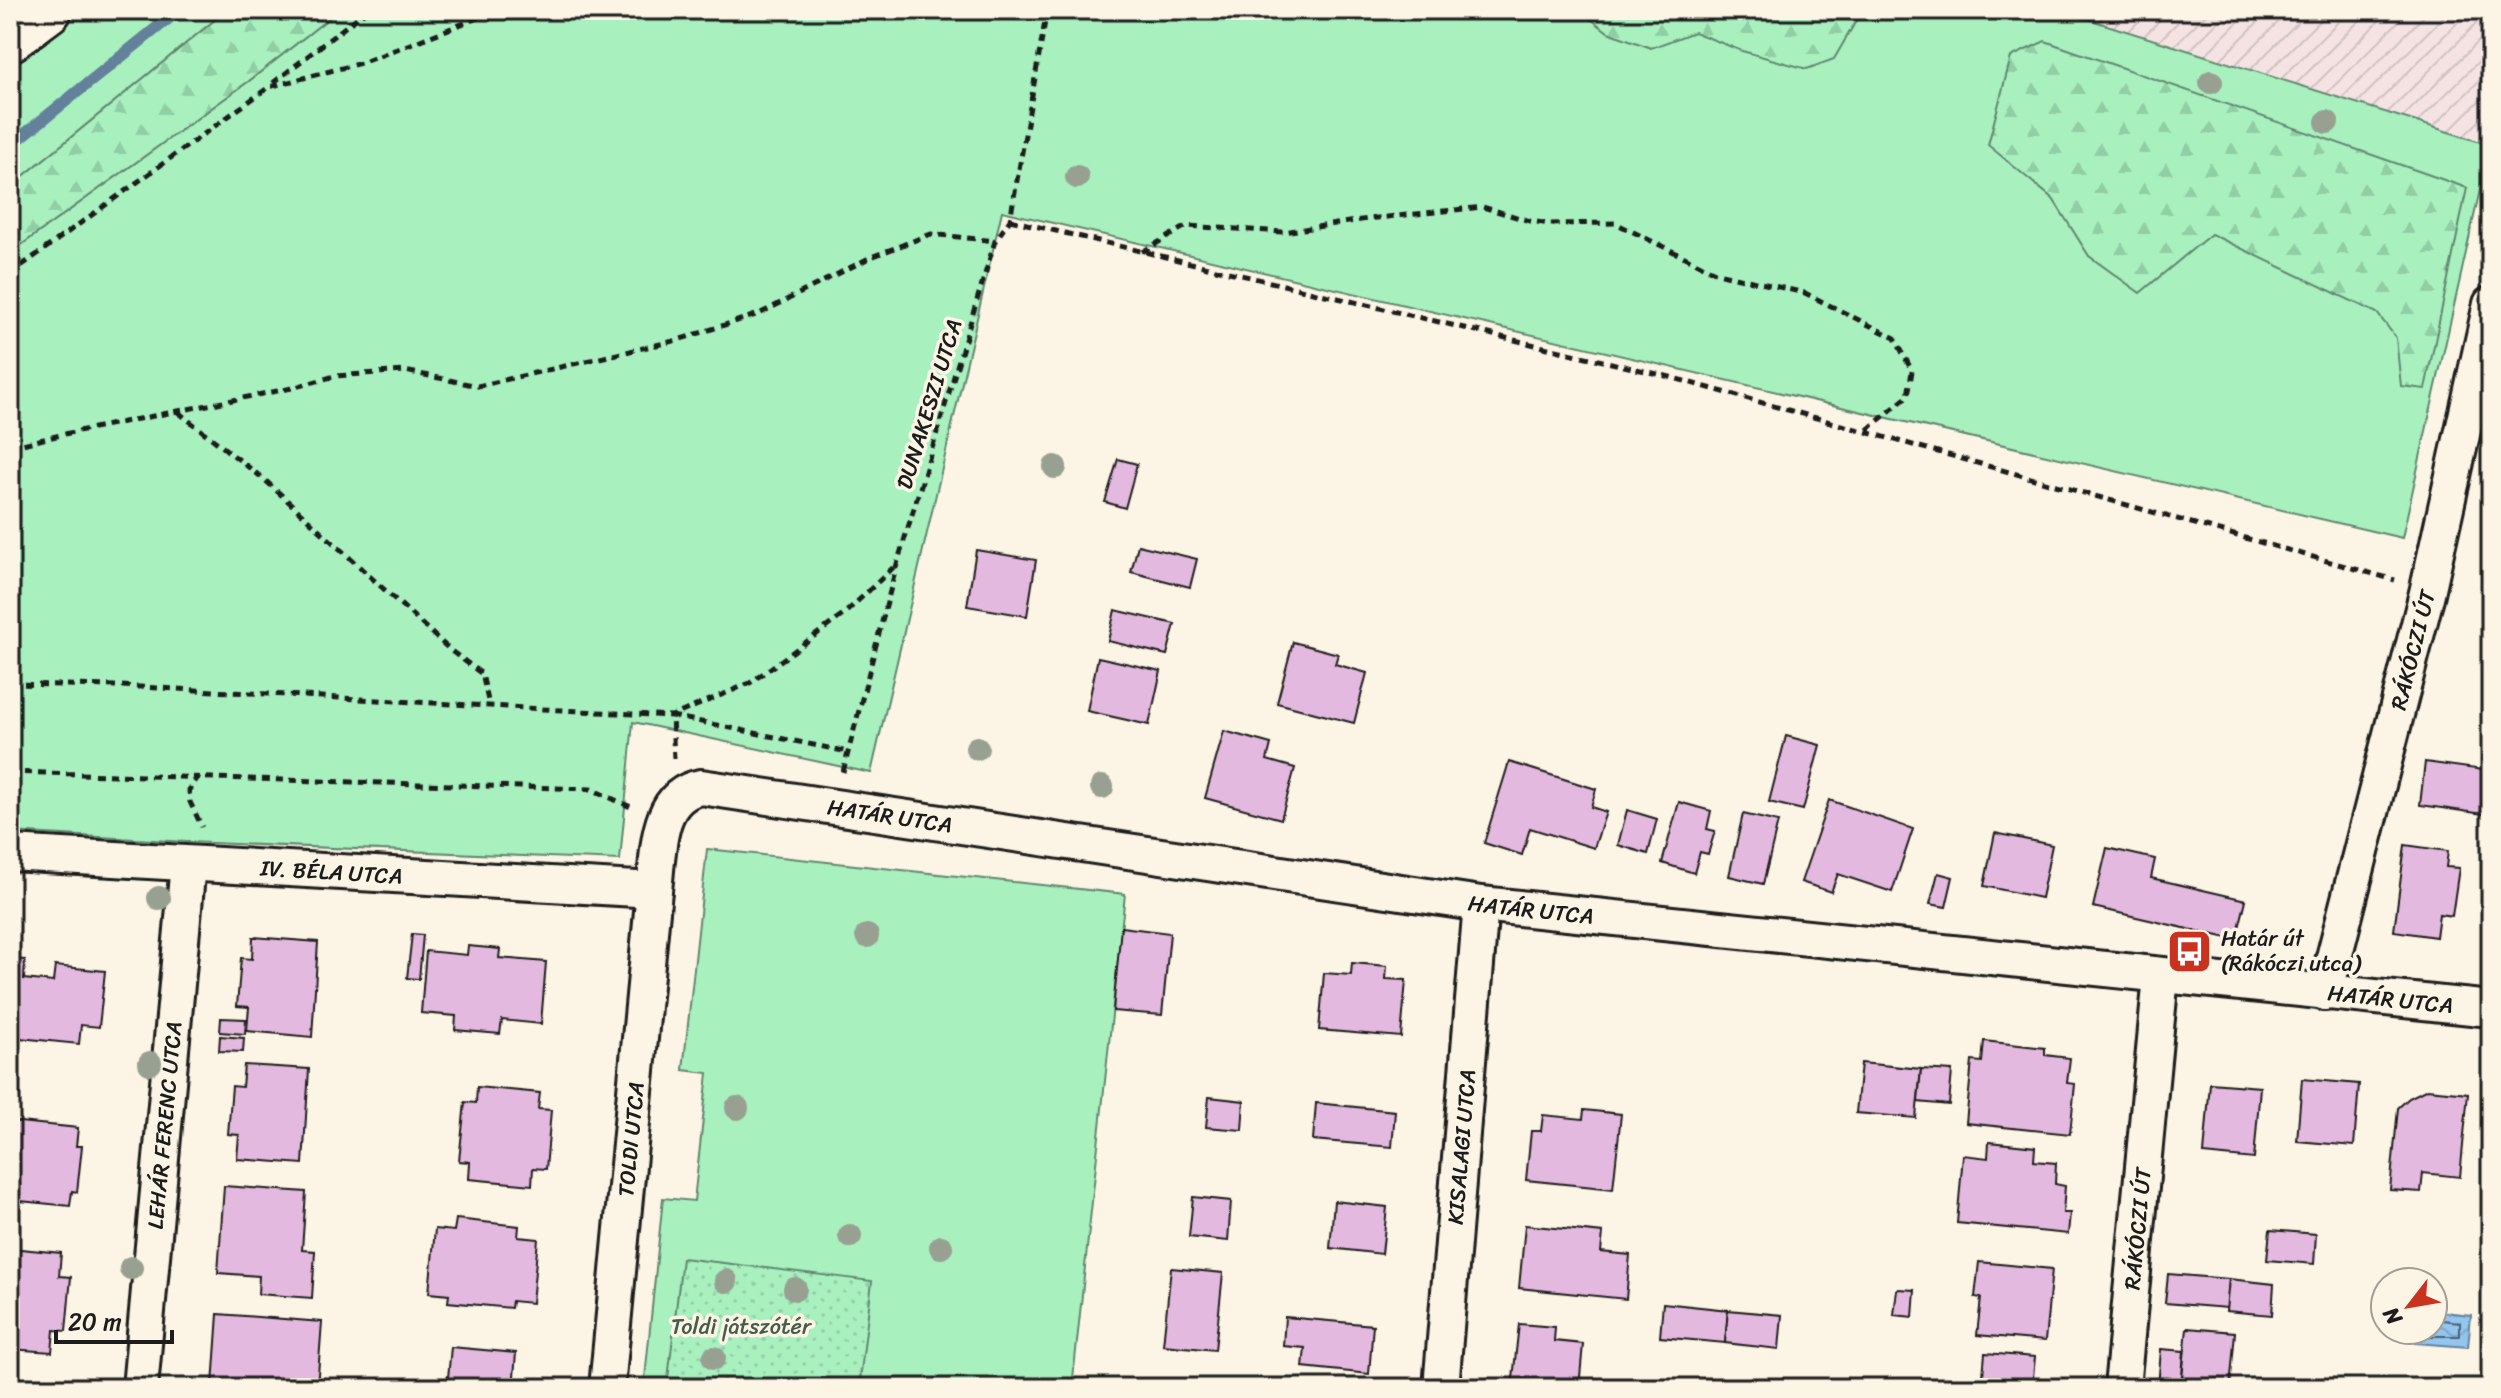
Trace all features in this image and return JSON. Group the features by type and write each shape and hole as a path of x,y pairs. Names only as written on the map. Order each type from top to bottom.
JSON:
{"highway":[{"path":"10,39 49,10"}],"street":[{"name":"RÁKÓCZI ÚT","path":"2325,993 2427,593 2491,304"},
{"name":"HATÁR UTCA","path":"654,890 663,822 670,805 685,790 701,787 1481,904 2491,1009"},
{"name":"IV. BÉLA UTCA","path":"10,853 654,890"},
{"name":"LEHÁR FERENC UTCA","path":"140,1388 195,864"},
{"name":"TOLDI UTCA","path":"607,1388 654,890"},
{"name":"KISALAGI UTCA","path":"1441,1388 1481,904"},
{"name":"RÁKÓCZI ÚT","path":"2122,1388 2161,976"}],"path":[{"path":"10,274 269,87 367,10"},
{"path":"269,87 361,63 498,10"},
{"name":"DUNAKESZI UTCA","path":"835,807 897,564 995,241 1010,220 1047,10"},
{"path":"1142,252 1186,226 1284,232 1368,219 1483,207 1550,224 1615,223 1717,273 1805,293 1895,338 1912,371 1908,396 1865,432"},
{"path":"1010,220 1670,377 2387,577 2427,593"},
{"path":"10,447 292,388 335,376 405,371 478,386 678,340 759,314 871,257 931,234 995,241"},
{"path":"177,411 265,480 450,650 482,674 489,705"},
{"path":"672,716 750,683 843,615 897,564"},
{"path":"10,684 121,686 672,716 848,752"},
{"path":"10,772 591,789 663,822"},
{"path":"195,864 202,828 190,802 189,790 199,776"}],"shaded area":[{"path":"2059,10 2491,10 2490,145"}],"green space":[{"path":"77,10 227,10 10,187 10,62"},
{"path":"227,10 339,10 249,81 10,253 10,187"},
{"path":"339,10 2059,10 2490,145 2402,538 1002,211 871,773 633,722 620,860 10,832 10,253 249,81"},
{"path":"1579,10 1854,10 1860,14 1834,59 1807,69 1742,51 1694,32 1651,48 1608,32"},
{"path":"2045,41 2467,188 2425,389 2401,386 2396,338 2377,313 2211,234 2140,293 2089,256 2053,199 1988,145 2011,57"},
{"path":"707,849 1125,894 1072,1388 644,1388 663,1198 694,1201 708,1073 683,1070"},
{"name":"Toldi játszótér","path":"682,1258 872,1281 859,1388 667,1388"}],"water":[{"path":"2449,1313 2471,1315 2468,1347 2449,1346"}],"building":[{"path":"1118,459 1137,464 1125,508 1105,502"},
{"path":"1138,545 1197,559 1190,587 1131,572"},
{"path":"976,550 1036,560 1027,616 967,606"},
{"path":"1115,610 1175,624 1167,655 1108,641"},
{"path":"1293,642 1338,654 1335,664 1367,673 1354,723 1277,703"},
{"path":"1098,657 1161,671 1149,725 1087,711"},
{"path":"1224,731 1271,744 1267,760 1295,768 1281,819 1205,798"},
{"path":"1786,736 1820,745 1803,810 1769,802"},
{"path":"1509,762 1596,789 1591,807 1606,812 1594,848 1530,828 1522,855 1484,843"},
{"path":"2425,762 2491,771 2491,815 2420,805"},
{"path":"1829,800 1913,829 1892,892 1838,874 1831,892 1801,882"},
{"path":"1679,802 1711,811 1707,829 1715,831 1708,854 1700,852 1694,873 1662,863"},
{"path":"1627,810 1657,819 1648,854 1618,845"},
{"path":"1743,814 1778,822 1763,884 1729,876"},
{"path":"1995,833 2052,845 2041,898 1984,886"},
{"path":"2405,845 2448,851 2446,867 2459,868 2452,916 2439,914 2436,937 2394,931"},
{"path":"2107,848 2155,859 2151,878 2246,900 2236,940 2093,907"},
{"path":"1938,873 1953,877 1946,907 1930,904"},
{"path":"1121,927 1170,933 1162,1015 1113,1011"},
{"path":"412,934 423,935 419,979 407,978"},
{"path":"253,937 318,942 312,1037 247,1031 249,1007 237,1006 241,958 252,959"},
{"path":"468,946 500,949 499,958 546,962 541,1024 502,1020 500,1034 455,1030 456,1016 421,1013 426,951 467,955"},
{"path":"10,959 25,960 24,979 53,982 55,966 105,971 99,1027 81,1025 79,1044 10,1037"},
{"path":"1352,963 1387,966 1386,979 1406,980 1401,1037 1319,1030 1324,973 1351,975"},
{"path":"221,1018 246,1019 245,1034 220,1032"},
{"path":"220,1036 244,1038 243,1052 219,1051"},
{"path":"1984,1041 2045,1048 2045,1055 2070,1058 2067,1083 2075,1084 2070,1134 1966,1123 1972,1061 1982,1062"},
{"path":"1861,1063 1921,1069 1916,1118 1856,1113"},
{"path":"244,1065 309,1069 303,1164 237,1159 239,1135 228,1134 232,1086 242,1087"},
{"path":"1921,1069 1952,1071 1949,1105 1918,1102"},
{"path":"2302,1079 2359,1084 2354,1146 2297,1141"},
{"path":"2210,1083 2260,1087 2254,1159 2204,1154"},
{"path":"477,1087 540,1093 538,1109 551,1110 546,1169 533,1168 532,1185 469,1179 470,1162 459,1161 465,1102 476,1103"},
{"path":"2427,1089 2468,1093 2460,1177 2423,1173 2421,1192 2390,1190 2398,1108"},
{"path":"1209,1097 1244,1101 1242,1130 1206,1127"},
{"path":"1316,1103 1395,1111 1392,1147 1313,1140"},
{"path":"1584,1110 1621,1114 1613,1189 1526,1180 1531,1131 1541,1131 1543,1115 1583,1119"},
{"path":"10,1121 78,1128 76,1146 82,1146 77,1192 72,1191 70,1206 10,1200"},
{"path":"1989,1142 2035,1147 2034,1161 2056,1163 2055,1184 2065,1186 2063,1213 2070,1213 2068,1234 1957,1223 1963,1155 1988,1158"},
{"path":"224,1186 306,1192 302,1250 315,1251 312,1298 258,1294 259,1276 218,1273"},
{"path":"1193,1197 1231,1201 1228,1241 1189,1237"},
{"path":"1334,1201 1387,1207 1382,1254 1330,1248"},
{"path":"456,1219 519,1226 518,1237 538,1239 532,1303 512,1301 511,1308 448,1302 449,1295 429,1293 435,1229 454,1231"},
{"path":"1525,1225 1603,1233 1601,1252 1630,1255 1626,1299 1519,1288"},
{"path":"2270,1230 2316,1234 2314,1264 2267,1260"},
{"path":"10,1248 61,1253 59,1276 71,1277 66,1331 54,1330 52,1352 10,1349"},
{"path":"1979,1262 2052,1269 2045,1341 1977,1335 1981,1298 1975,1297"},
{"path":"1171,1268 1223,1273 1215,1350 1163,1345"},
{"path":"2168,1274 2229,1279 2227,1308 2165,1303"},
{"path":"2229,1279 2274,1284 2272,1315 2226,1311"},
{"path":"1897,1289 1915,1290 1913,1317 1894,1315"},
{"path":"1663,1303 1728,1310 1725,1343 1660,1337"},
{"path":"1728,1310 1782,1315 1779,1349 1725,1343"},
{"path":"218,1314 322,1322 317,1388 213,1385"},
{"path":"1285,1317 1373,1325 1369,1374 1303,1367 1305,1348 1283,1346"},
{"path":"1519,1324 1555,1327 1554,1341 1583,1344 1579,1388 1512,1388"},
{"path":"2187,1328 2235,1332 2230,1388 2181,1388"},
{"path":"451,1347 516,1353 513,1388 447,1388"},
{"path":"2161,1349 2184,1351 2181,1388 2158,1388"},
{"path":"1985,1353 2035,1357 2032,1388 1982,1388"},
{"path":"10,1380 61,1385 61,1388 10,1388"}],"waterway":[{"path":"10,146 179,10"}],"place":[{"name":"Határ út (Rákóczi utca)","path":"2190,951"}]}
